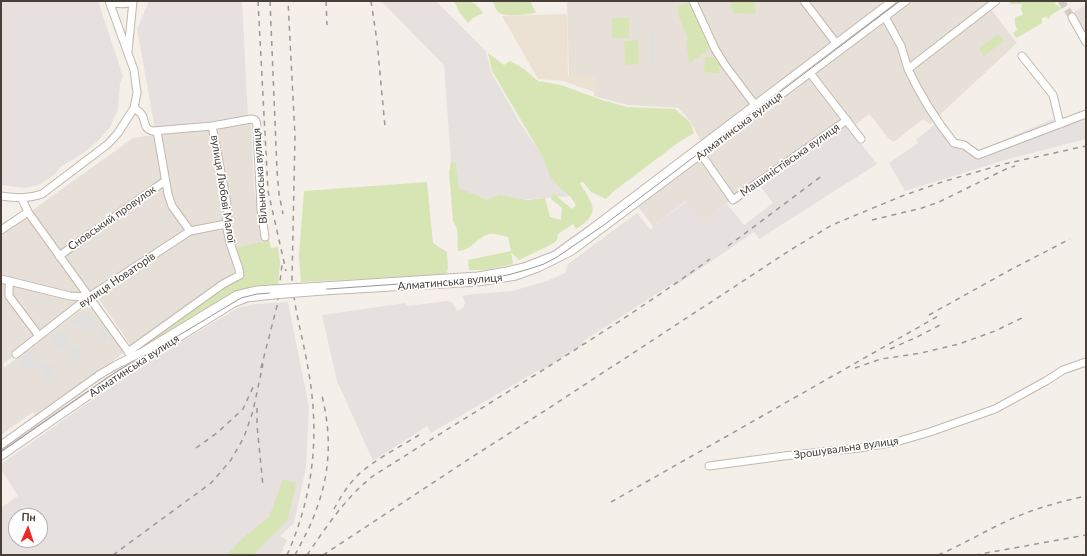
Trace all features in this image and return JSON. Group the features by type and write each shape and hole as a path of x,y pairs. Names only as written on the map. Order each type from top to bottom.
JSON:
{"street":[{"path":"1,196 22,199 32,198 42,194 108,144 118,133 134,108 137,93 134,70 128,53 110,2 121,4 133,1 128,53"},
{"path":"694,1 718,53 755,105"},
{"path":"804,1 836,43"},
{"name":"Алматинська вулиця","path":"1,456 46,424 137,364 234,303 273,292 478,276 507,271 540,261 559,253 892,1"},
{"name":"Алматинська вулиця","path":"323,288 478,282 516,276 538,268 572,251 906,1"},
{"path":"908,68 996,1"},
{"path":"884,17 901,46 915,84 937,121 954,143 964,145 976,154 980,154 1086,114"},
{"path":"1072,17 1086,42"},
{"path":"1022,56 1052,95 1060,124"},
{"path":"810,73 861,139"},
{"path":"134,108 143,116 145,126 148,130 157,131 212,126"},
{"name":"Вільнюська вулиця","path":"212,126 251,119 256,122 261,209 265,237"},
{"name":"Машиністівська вулиця","path":"701,154 733,200 847,120"},
{"name":"вулиця Любові Малої","path":"212,126 226,198 228,214 226,224 240,276"},
{"path":"157,131 168,194 172,206 190,231"},
{"name":"Сновський провулок","path":"59,256 166,181"},
{"path":"22,199 28,212 137,364"},
{"path":"1,230 28,212"},
{"name":"вулиця Новаторів","path":"16,354 89,297 190,231 226,224"},
{"name":"Алматинська вулиця","path":"1,445 99,375 130,355 223,284 240,276"},
{"path":"1,279 70,296 89,297"},
{"path":"10,281 9,296 39,336"},
{"name":"Алматинська вулиця","path":"130,355 142,352 236,295 257,290 273,292"},
{"name":"Зрошувальна вулиця","path":"709,466 859,448 896,442 930,432 995,409 1063,370 1086,362"}],"shaded area":[{"path":"1,1 98,1 123,76 120,83 118,110 110,127 98,141 82,154 60,167 55,174 48,179 38,185 26,188 1,185"},
{"path":"149,1 242,1 248,116 155,129 137,29"},
{"path":"381,1 436,1 486,51 491,72 520,123 570,196 454,205 444,65"},
{"path":"567,1 885,1 701,141 690,121 678,108 628,105 594,96 594,92 596,90 569,76"},
{"path":"909,1 993,1 912,64 887,18"},
{"path":"1086,4 1086,36 1073,13"},
{"path":"991,9 1017,43 930,124 923,119 894,142 889,139 869,114 854,126 813,74 885,19 912,71"},
{"path":"567,14 568,75 595,75 596,90 594,92 563,81 538,79 502,16"},
{"path":"651,28 654,28 654,66 651,67"},
{"path":"810,76 844,120 702,220 686,201 653,226 639,208 639,205"},
{"path":"1086,116 1086,139 1005,160 905,191 889,163 918,143 916,140 936,123 956,148 963,147 980,150 1053,119 1055,126"},
{"path":"251,121 254,189 263,242 229,250 237,272 131,346 97,296 3,364 5,368 90,303 124,351 117,358 35,415 33,412 1,435 1,232 133,138"},
{"path":"846,125 877,164 759,239 754,232 675,286 672,284 583,341 584,344 540,371 539,370 431,433 427,426 373,461 337,381 322,315 405,303 408,306 446,301 452,302 457,311 463,308 465,303 462,296 512,291 547,281 565,273 568,264 637,213 651,230 653,226 687,201 702,220 727,204 744,225 773,203 761,187"},
{"path":"288,302 309,407 306,467 294,523 280,536 287,540 280,555 1,555 1,508 18,496 1,469 1,464 139,367 238,308 255,304"},
{"path":"87,310 99,327 110,329 107,342 98,341 100,331 68,324"},
{"path":"59,330 62,334 69,336 67,345 83,348 80,362 70,360 72,350 55,346 48,337"},
{"path":"30,350 33,354 32,361 55,365 53,380 44,379 45,371 18,366 20,358"}],"green space":[{"path":"454,1 474,3 483,13 473,18 468,23 460,13"},
{"path":"493,1 530,1 536,13 504,15 499,13"},
{"path":"730,1 754,1 756,14 733,13"},
{"path":"1007,1 1056,1 1055,4 1062,8 1051,15 1049,19 1045,17 1042,18 1042,23 1016,38 1013,33 1017,30 1015,17 1023,15 1021,9 1022,4 1011,4"},
{"path":"689,4 691,7 709,45 707,51 689,63 686,41 688,38 681,22 678,10 679,6"},
{"path":"612,18 629,18 629,38 612,38"},
{"path":"998,34 1004,41 984,56 979,49"},
{"path":"638,40 639,64 625,65 624,41"},
{"path":"488,53 504,65 510,61 524,69 538,81 561,85 602,100 627,107 675,109 690,122 694,133 679,142 614,191 606,199 591,192 583,182 580,183 593,208 590,218 576,229 573,224 558,234 557,240 554,243 519,260 511,252 513,264 487,270 469,270 468,260 511,251 508,237 489,234 471,246 458,251 457,228 453,221 449,172 451,162 456,164 459,188 487,200 499,195 527,200 545,198 550,217 561,220 562,208 551,199 553,193 572,209 576,205 570,196 560,188 550,176 544,159 492,71"},
{"path":"705,57 718,57 720,73 704,72"},
{"path":"427,182 433,243 447,252 447,273 441,275 301,282 299,256 304,191"},
{"path":"269,240 271,248 278,247 280,261 278,287 265,287 141,349 135,350 227,285 242,278 235,248"},
{"path":"283,479 296,483 288,520 253,555 227,555 243,538 269,517"}],"tunnel":[{"path":"1061,1 1072,17"}],"tram line":[{"path":"1,452 119,370 241,298 257,294 485,278 508,275 544,264 557,257 604,225 900,1"}],"railway":[{"path":"258,1 268,191 286,271"},
{"path":"270,1 277,170 279,194 283,214"},
{"path":"287,555 296,532 309,486 314,440 312,392 292,279 295,136 288,1"},
{"path":"326,1 327,25"},
{"path":"371,1 377,41 385,127"},
{"path":"323,555 792,249 832,225 902,196 942,182 1004,164 1086,146"},
{"path":"872,220 922,208 939,202 1015,166"},
{"path":"728,246 823,175"},
{"path":"929,315 1070,239"},
{"path":"307,555 345,503 373,476 628,316 710,259"},
{"path":"261,368 277,306 282,265"},
{"path":"611,502 940,315"},
{"path":"855,368 881,359 921,353 959,344 995,331 1024,317"},
{"path":"890,349 944,323"},
{"path":"113,555 211,483 231,460 244,437 253,411 263,364"},
{"path":"196,448 217,433 243,409 254,385"},
{"path":"295,555 313,519 327,468 327,423 321,392"},
{"path":"257,408 257,425 263,486"},
{"path":"334,509 341,496 363,470 419,435"},
{"path":"938,555 998,525 1036,509 1086,496"},
{"path":"975,555 1086,535"}]}
